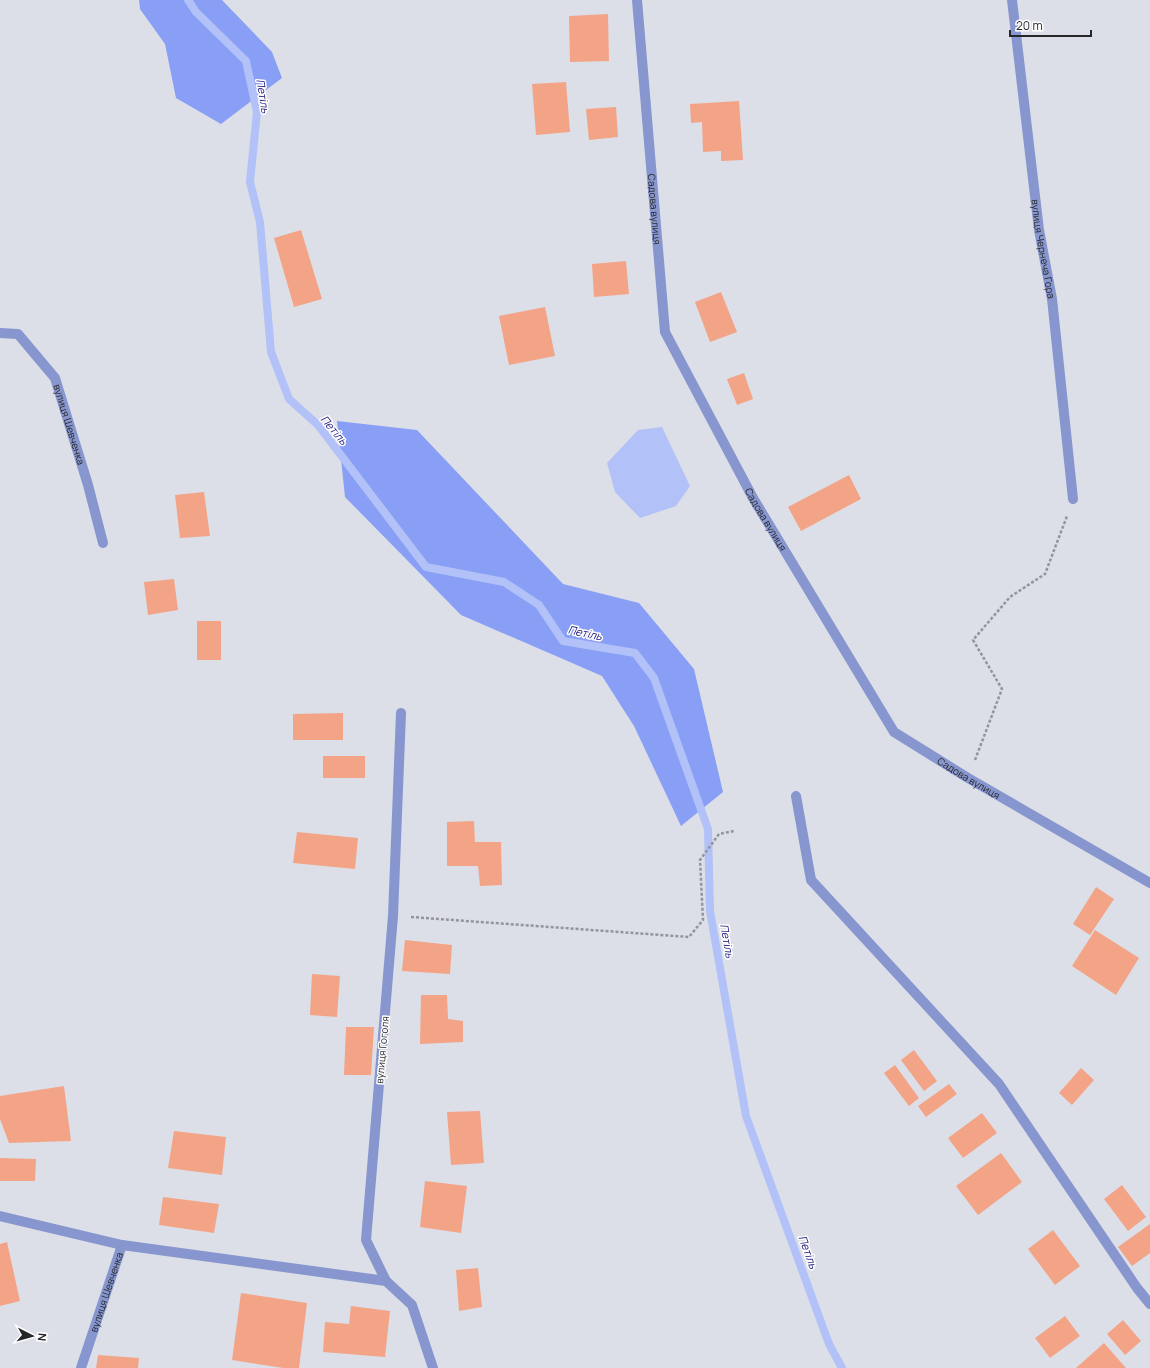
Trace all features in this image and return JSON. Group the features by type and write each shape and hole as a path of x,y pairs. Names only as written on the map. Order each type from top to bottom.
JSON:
{"street":[{"name":"Садова вулиця","path":"637,0 665,332 754,498 894,732 968,778 1150,883"},
{"name":"вулиця Чернеча Гора","path":"1012,0 1039,230 1052,299 1073,499"},
{"name":"вулиця Шевченка","path":"0,333 18,334 55,378 88,485 103,543"},
{"name":"вулиця Гоголя","path":"401,713 393,916 366,1240 386,1281 412,1305 433,1368"},
{"path":"796,796 811,880 999,1084 1137,1288 1150,1304"},
{"name":"вулиця Шевченка","path":"0,1216 122,1245 81,1368"},
{"path":"122,1245 386,1281"}],"path":[{"path":"968,778 1002,689 973,640 1010,597 1045,574 1073,499"},
{"path":"393,916 689,938 703,920 700,860 719,834 734,831"}],"shaded area":[{"path":"139,0 222,0 272,52 282,78 221,124 176,98 165,44 140,9"},
{"path":"337,421 417,430 563,584 639,603 694,669 723,792 681,826 634,726 602,676 461,615 345,497"},
{"path":"662,427 690,486 676,506 640,518 615,492 607,463 638,430"}],"building":[{"path":"608,14 609,61 570,62 569,16"},
{"path":"566,82 570,132 536,135 532,84"},
{"path":"739,101 743,160 721,161 721,151 703,152 702,122 691,123 690,104"},
{"path":"616,107 618,137 589,140 586,109"},
{"path":"301,230 322,299 294,307 274,238"},
{"path":"626,261 629,294 594,297 592,264"},
{"path":"721,292 737,332 710,342 695,302"},
{"path":"545,307 555,356 509,365 499,316"},
{"path":"744,373 753,399 737,405 727,379"},
{"path":"849,475 861,499 801,531 788,507"},
{"path":"204,492 210,536 180,538 175,495"},
{"path":"174,579 178,610 148,615 144,582"},
{"path":"197,621 221,621 221,660 197,660"},
{"path":"343,713 343,740 293,740 293,714"},
{"path":"323,756 365,756 365,778 323,778"},
{"path":"474,821 475,842 501,842 502,885 480,886 478,866 447,866 447,822"},
{"path":"297,832 358,838 355,869 293,863"},
{"path":"1096,887 1114,899 1090,935 1073,924"},
{"path":"1095,930 1139,958 1116,995 1072,966"},
{"path":"405,940 452,945 450,974 402,971"},
{"path":"312,974 340,976 337,1017 310,1015"},
{"path":"421,995 447,995 448,1019 463,1021 463,1042 420,1044"},
{"path":"346,1027 374,1027 371,1075 344,1075"},
{"path":"914,1050 937,1081 924,1091 901,1060"},
{"path":"895,1065 919,1098 909,1106 884,1073"},
{"path":"1081,1068 1094,1080 1072,1105 1059,1093"},
{"path":"949,1084 957,1094 926,1117 918,1106"},
{"path":"64,1086 71,1141 9,1143 0,1119 0,1096"},
{"path":"480,1111 484,1163 451,1165 447,1112"},
{"path":"982,1113 997,1133 963,1158 948,1138"},
{"path":"174,1131 226,1137 222,1175 168,1168"},
{"path":"1001,1153 1022,1182 978,1215 956,1186"},
{"path":"0,1158 36,1159 35,1181 0,1181"},
{"path":"425,1181 467,1186 461,1233 420,1227"},
{"path":"1122,1185 1146,1217 1128,1231 1104,1199"},
{"path":"163,1197 219,1204 214,1233 159,1225"},
{"path":"1150,1224 1150,1253 1132,1266 1118,1247"},
{"path":"1053,1230 1080,1266 1055,1285 1028,1249"},
{"path":"7,1242 20,1301 0,1306 0,1244"},
{"path":"478,1268 482,1307 459,1311 456,1270"},
{"path":"241,1293 307,1303 299,1368 283,1368 232,1360"},
{"path":"351,1306 390,1311 385,1357 323,1352 325,1322 349,1324"},
{"path":"1065,1316 1080,1336 1050,1358 1035,1338"},
{"path":"1123,1320 1141,1341 1125,1355 1107,1334"},
{"path":"1104,1343 1126,1368 1076,1368"},
{"path":"98,1355 139,1358 138,1368 96,1368"}],"waterway":[{"name":"Петіль","path":"188,0 196,12 246,61 257,112 250,182 260,222 271,352 289,399 318,425 426,567 504,582 539,605 563,641 635,653 654,678 708,829 710,911 746,1116 829,1344 842,1368"}]}
